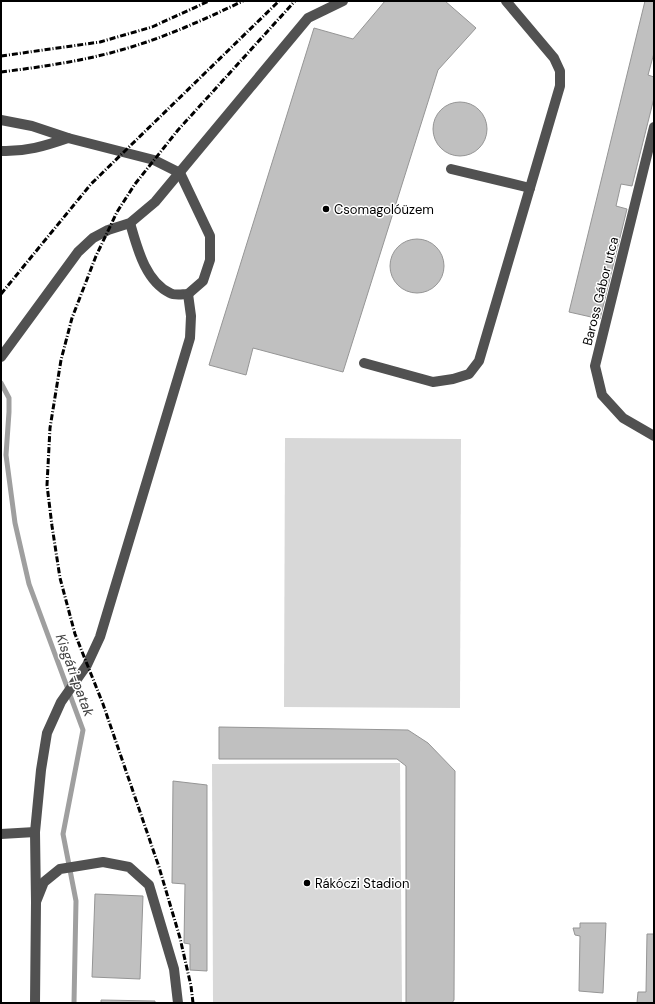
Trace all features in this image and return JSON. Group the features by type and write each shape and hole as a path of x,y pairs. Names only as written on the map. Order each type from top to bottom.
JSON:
{"lane":[{"path":"1,357 78,252 93,238 108,230 130,223 155,202 308,18 343,1"},
{"path":"364,363 433,382 453,379 469,374 479,361 560,86 560,71 554,58 506,1"},
{"path":"1,120 32,126 68,138 154,160 180,173 210,236 210,260 203,281 188,294 171,294 153,280 140,253 130,223"},
{"name":"Baross Gábor utca","path":"654,127 595,366 602,395 623,418 654,436"},
{"path":"1,151 38,148 68,138"},
{"path":"450,169 530,188"},
{"path":"35,1003 35,832 41,770 48,733 61,702 88,665 100,637 190,338 191,316 188,294"},
{"path":"1,834 35,832"},
{"path":"36,902 44,882 60,869 103,862 129,867 149,885 174,969 178,1003"}],"shaded area":[{"path":"285,438 461,439 460,708 284,707"},
{"name":"Rákóczi Stadion","path":"400,763 402,1003 213,1003 212,764"}],"building":[{"name":"Csomagolóüzem","path":"385,1 445,1 476,28 438,70 343,372 253,348 246,375 209,365 314,28 353,39"},
{"path":"645,1 654,1 654,53 648,75 654,77 654,98 632,186 621,184 616,206 627,209 600,319 569,312"},
{"path":"455,102 465,102 475,106 483,114 487,124 487,134 483,144 475,152 465,156 455,156 445,152 437,144 433,134 433,124 437,114 445,106"},
{"path":"412,239 422,239 432,243 440,251 444,261 444,271 440,281 432,289 422,293 412,293 402,289 394,281 390,271 390,261 394,251 402,243"},
{"path":"219,727 408,730 428,743 455,771 454,1000 452,1003 406,1003 406,766 397,759 219,759"},
{"path":"173,781 207,785 207,971 190,970 190,944 184,943 185,884 172,883"},
{"path":"95,894 143,896 140,979 92,977"},
{"path":"580,923 606,923 603,993 579,991 580,936 575,935 573,928 580,928"},
{"path":"647,934 654,934 654,1003 637,1003 638,992 646,992"},
{"path":"101,1000 155,1001 155,1003 101,1003"}],"waterway":[{"name":"Kisgáti-patak","path":"1,383 9,398 6,455 15,523 29,584 83,730 63,834 76,901 74,1003"}],"railway":[{"path":"1,56 100,42 152,27 209,1"},
{"path":"1,72 47,66 121,50 198,22 243,1"},
{"path":"1,294 91,184 279,1"},
{"path":"193,1003 191,986 180,938 159,867 103,704 75,634 60,578 47,485 50,428 61,360 72,318 96,256 117,212 135,184 178,130 295,1"}],"place":[{"name":"Csomagolóüzem","path":"326,209"},
{"name":"Rákóczi Stadion","path":"307,883"}]}
